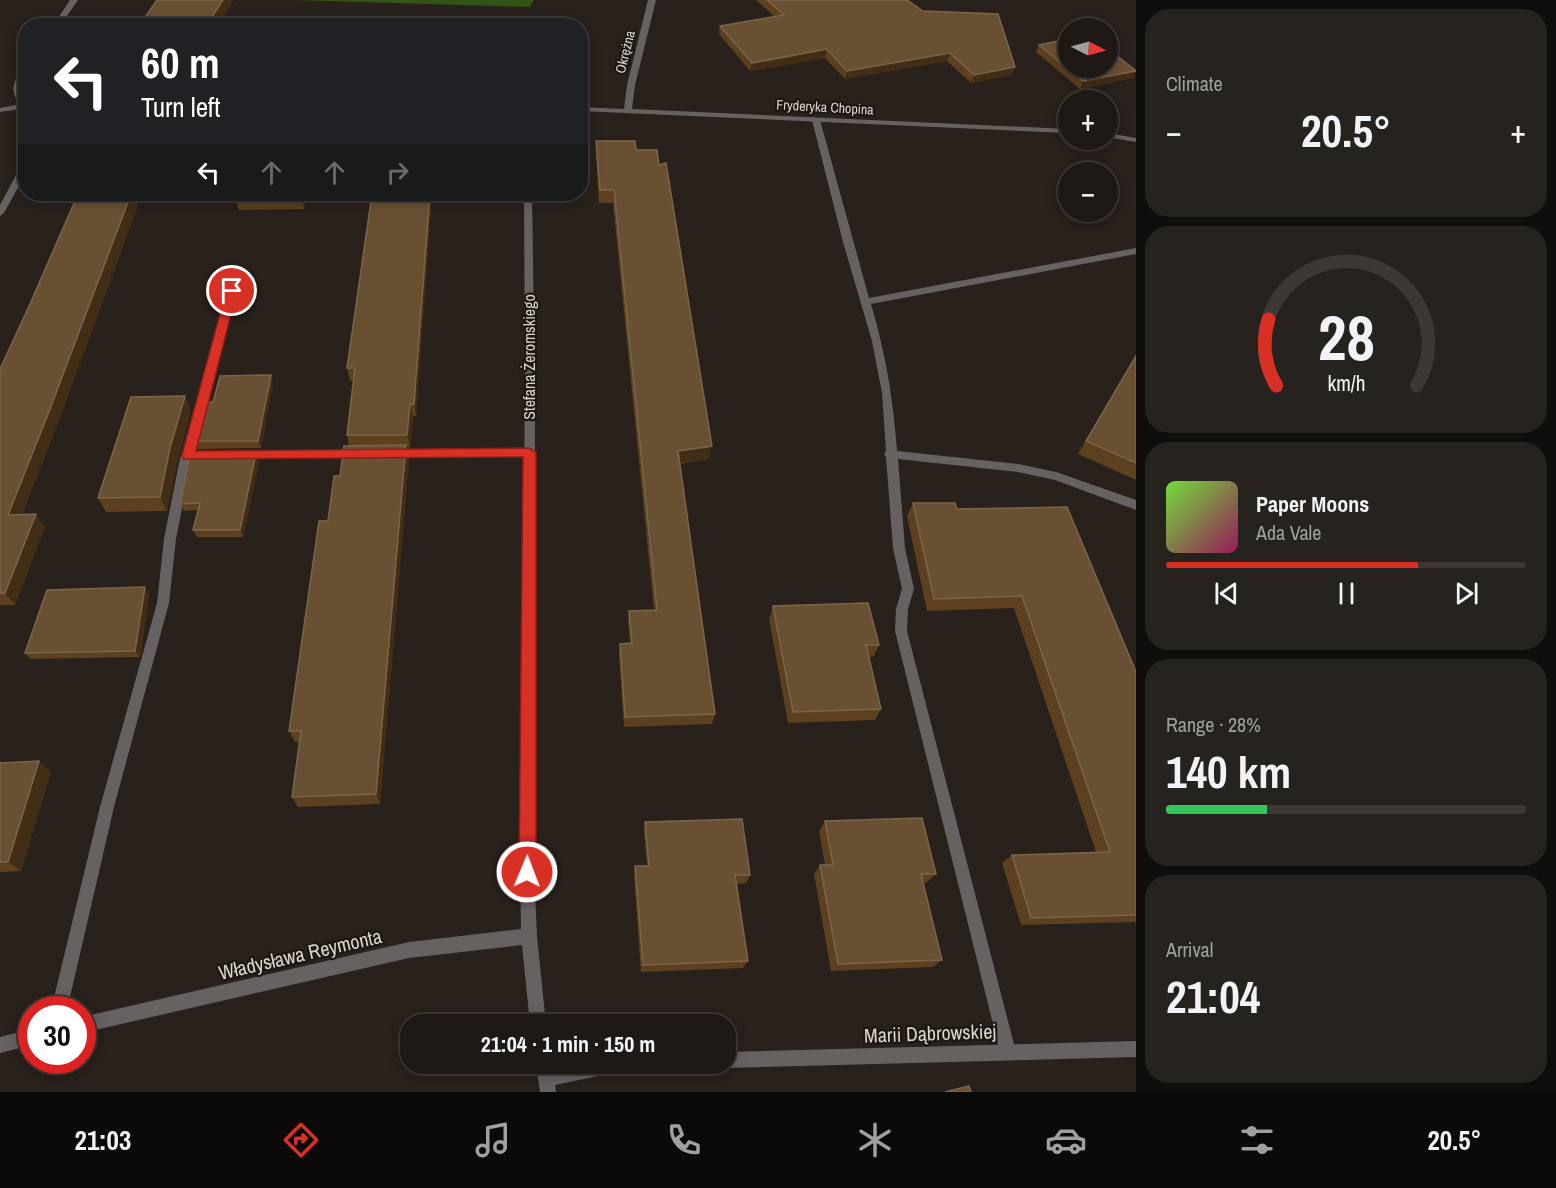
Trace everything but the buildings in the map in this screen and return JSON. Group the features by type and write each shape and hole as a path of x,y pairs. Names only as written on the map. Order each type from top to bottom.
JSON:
{"street":[{"path":"62,18 74,0"},
{"name":"Okrężna","path":"628,110 631,85 652,0"},
{"path":"18,80 16,92 18,99"},
{"path":"0,110 18,107"},
{"name":"Fryderyka Chopina","path":"588,109 1058,131"},
{"path":"816,120 877,341 887,393 899,548 908,589 902,609 901,631 1008,1052"},
{"path":"1118,137 1136,140"},
{"path":"0,213 18,179"},
{"name":"Stefana Żeromskiego","path":"528,201 527,872 537,1014"},
{"path":"866,302 1136,251"},
{"path":"61,996 107,807 163,603 170,539 193,455 232,291"},
{"path":"231,455 529,452"},
{"path":"890,454 1018,468 1056,476 1136,505"},
{"name":"Władysława Reymonta","path":"96,1022 409,950 530,936"},
{"path":"0,1045 18,1040"},
{"name":"Marii Dąbrowskiej","path":"736,1060 1136,1049"},
{"path":"546,1078 567,1074"}],"green space":[{"path":"295,0 534,0 530,7"}],"route":[{"path":"232,291 188,455 529,452 527,872"}]}
